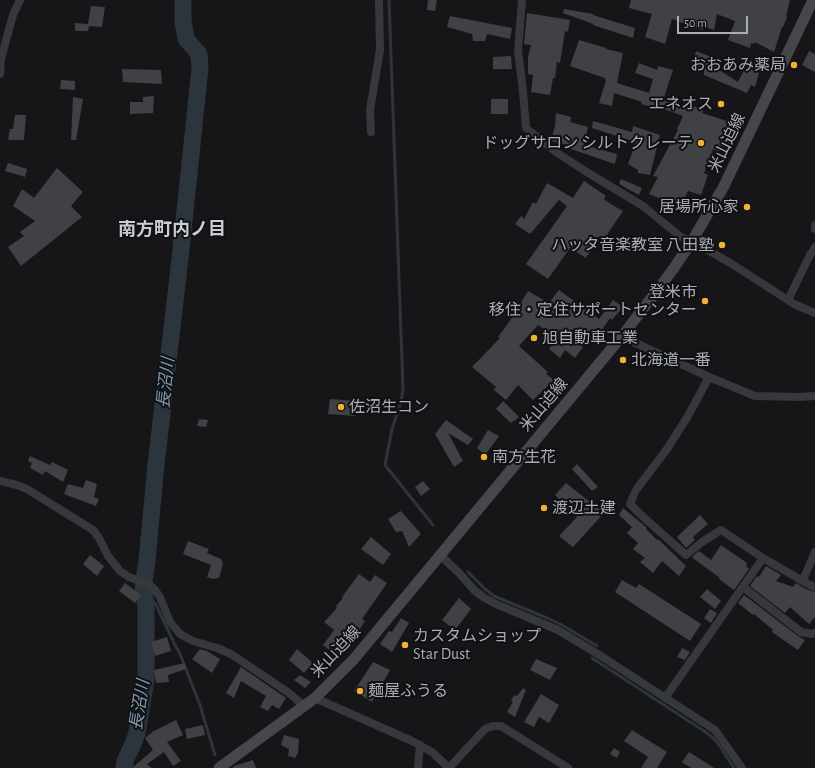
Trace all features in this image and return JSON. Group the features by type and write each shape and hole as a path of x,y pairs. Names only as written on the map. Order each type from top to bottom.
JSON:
{"main road":[{"name":"米山迫線","path":"220,768 315,698 354,659 622,336 674,268 717,199 735,165 813,0"}],"street":[{"path":"0,74 1,59 13,15 20,0"},
{"path":"371,132 370,111 380,50 379,0"},
{"path":"522,0 518,51 526,128 556,152 642,206 681,236 738,268 800,307 815,312"},
{"path":"815,225 815,229"},
{"path":"788,300 815,247"},
{"path":"622,336 709,377 755,396 815,396"},
{"path":"709,377 688,416 667,449 636,490 630,504 686,555 702,542 721,530 763,558 815,587"},
{"path":"0,481 27,489 93,530 108,556 120,571 129,577 150,585 160,597 170,622 180,634 193,641 231,654 289,693 304,706"},
{"path":"442,552 474,590 483,597 558,630 715,730 742,768"},
{"path":"803,580 815,552"},
{"path":"665,698 763,558"},
{"path":"743,587 801,632 815,633"},
{"path":"315,698 420,745 432,752 449,768 485,729 493,726 501,726 568,768"},
{"path":"418,768 420,745"}],"building":[{"path":"428,0 437,0 435,11 427,10"},
{"path":"631,0 790,0 787,17 782,27 774,52 755,42 755,44 751,43 750,48 728,40 735,21 717,14 714,30 705,27 702,30 672,19 665,44 645,37 652,14 629,8"},
{"path":"91,6 105,7 102,27 89,26 88,31 75,31 75,23 88,24"},
{"path":"564,9 593,14 635,28 633,38 593,25 563,13"},
{"path":"527,13 570,20 568,32 565,31 560,63 557,62 555,78 553,78 550,95 531,92 533,75 528,74 528,57 531,45 524,44"},
{"path":"450,16 512,28 510,39 487,34 485,41 473,41 472,34 447,27"},
{"path":"579,40 623,53 617,83 649,93 653,79 635,73 639,63 657,70 658,66 673,70 663,100 685,108 686,103 703,110 702,113 730,122 727,133 735,136 731,145 723,141 719,152 713,149 704,173 708,175 701,195 688,191 680,209 649,194 658,177 653,176 678,130 677,129 683,116 656,106 655,108 641,104 642,102 614,93 612,106 599,103 606,80 605,78 570,66"},
{"path":"696,51 722,61 719,70 738,82 746,66 759,73 755,87 751,85 747,93 704,75 704,69 692,64"},
{"path":"809,51 815,54 815,72 802,65"},
{"path":"511,56 512,69 493,69 493,57"},
{"path":"122,69 161,70 162,84 123,82"},
{"path":"61,80 75,81 75,90 60,89"},
{"path":"154,96 153,113 130,114 130,102 143,102 143,97"},
{"path":"73,97 83,99 76,140 71,140"},
{"path":"491,99 508,99 508,114 491,114"},
{"path":"556,113 571,117 570,122 588,127 584,145 617,154 615,164 568,148 569,145 551,141 555,126"},
{"path":"15,115 26,115 24,140 8,140 10,129 13,129"},
{"path":"593,121 632,132 633,126 660,135 650,175 638,173 638,170 628,164 636,142 592,128"},
{"path":"8,163 27,169 25,177 5,171"},
{"path":"57,168 83,192 71,206 82,217 21,266 8,247 24,236 20,232 35,221 13,206 22,189 34,198"},
{"path":"621,179 642,188 639,195 619,184"},
{"path":"584,181 606,196 604,199 609,203 623,211 604,239 599,236 586,258 570,248 548,279 526,264 567,206 559,200 530,234 515,224 521,216 524,219 533,202 536,204 547,183 573,198"},
{"path":"559,290 599,319 613,300 623,307 612,320 610,318 597,337 580,328 571,339 583,347 575,358 565,350 560,358 549,349 557,337 538,325 519,346 548,372 546,374 554,380 533,400 518,385 506,400 494,390 496,387 472,367 500,338 498,337 517,311 528,291 549,303"},
{"path":"330,399 357,401 355,416 328,414"},
{"path":"503,401 519,417 511,423 496,409"},
{"path":"199,419 208,420 206,427 197,426"},
{"path":"446,420 473,439 468,445 448,433 463,461 454,467 435,434"},
{"path":"488,430 499,436 485,455 477,448"},
{"path":"30,456 50,465 52,462 68,470 63,482 45,471 43,475 30,468 32,463 28,461"},
{"path":"577,464 598,487 592,491 572,469"},
{"path":"86,480 97,484 94,497 99,499 96,506 64,494 68,484 83,488"},
{"path":"423,481 430,489 421,496 415,487"},
{"path":"566,483 604,513 573,547 559,536 577,517 555,495"},
{"path":"623,508 647,528 646,529 657,540 658,539 686,566 679,576 662,561 653,573 640,562 645,558 633,549 638,543 627,533 632,527 619,515"},
{"path":"401,511 421,534 409,547 402,531 396,532 388,519"},
{"path":"700,515 708,524 693,537 695,540 686,548 677,537"},
{"path":"371,537 391,554 383,565 361,549"},
{"path":"188,541 209,549 207,553 221,559 223,564 219,578 213,579 207,577 211,565 183,554"},
{"path":"721,545 747,563 746,566 749,569 734,590 692,557 699,551 711,560"},
{"path":"90,555 104,566 97,576 83,564"},
{"path":"766,566 781,575 776,581 793,587 796,583 815,592 815,617 809,624 790,607 785,613 750,586 757,576 759,577"},
{"path":"359,574 370,582 375,575 387,583 362,619 365,621 357,633 349,627 337,643 345,648 339,657 323,645 334,630 324,622 337,608 336,606"},
{"path":"622,580 636,588 639,584 701,624 690,641 615,592"},
{"path":"125,583 141,595 135,603 119,591"},
{"path":"707,589 721,601 715,609 700,597"},
{"path":"744,595 805,640 798,650 772,632 773,630 738,603"},
{"path":"459,598 471,609 455,630 442,620"},
{"path":"710,609 717,613 711,623 704,618"},
{"path":"401,618 409,623 392,652 380,644 389,631 392,632"},
{"path":"167,637 171,651 155,656 151,642"},
{"path":"682,648 690,652 685,660 677,657"},
{"path":"200,649 207,651 220,659 212,673 192,659"},
{"path":"297,649 313,663 304,673 289,660"},
{"path":"536,659 557,668 550,680 530,670"},
{"path":"373,662 390,670 372,702 354,691"},
{"path":"185,663 186,669 168,675 169,682 156,683 154,670"},
{"path":"241,667 286,698 279,709 272,705 268,711 260,707 266,696 241,681 234,698 226,693"},
{"path":"300,675 311,682 305,688 294,680"},
{"path":"523,688 526,690 515,717 507,712 513,702 511,701 514,695 517,696"},
{"path":"541,694 559,705 549,723 539,717 534,727 524,722"},
{"path":"176,720 183,735 167,742 181,761 173,766 164,752 147,764 151,768 132,768 153,750 145,738 154,731"},
{"path":"203,725 205,735 187,739 185,729"},
{"path":"632,730 667,752 657,768 641,768 648,757 624,741"},
{"path":"284,735 299,739 298,753 295,758 288,756 289,749 281,745"},
{"path":"614,748 620,752 617,758 610,754"},
{"path":"689,752 714,768 691,768 682,762"},
{"path":"253,760 256,768 233,768 234,766"}],"waterway":[{"name":"長沼川","path":"124,768 125,761 137,733 146,679 146,606 143,588 200,68 199,54 186,39 183,21 183,0"},
{"path":"389,0 403,389 401,402 392,429 385,465 433,525"},
{"path":"468,572 494,596 562,625 597,646"},
{"path":"143,588 156,605 180,654 200,705 215,755"},
{"path":"592,658 707,733 719,745 734,768"}],"place":[{"name":"おおあみ薬局","path":"794,65"},
{"name":"エネオス","path":"721,104"},
{"name":"ドッグサロン シルトクレーテ","path":"701,143"},
{"name":"居場所心家","path":"747,207"},
{"name":"ハッタ音楽教室 八田塾","path":"722,245"},
{"name":"登米市 移住・定住サポートセンター","path":"705,301"},
{"name":"旭自動車工業","path":"534,338"},
{"name":"北海道一番","path":"623,360"},
{"name":"佐沼生コン","path":"341,407"},
{"name":"南方生花","path":"484,457"},
{"name":"渡辺土建","path":"544,508"},
{"name":"カスタムショップ Star Dust","path":"405,645"},
{"name":"麺屋ふうる","path":"360,691"}],"district":[{"name":"南方町内ノ目","path":"172,230"}]}
